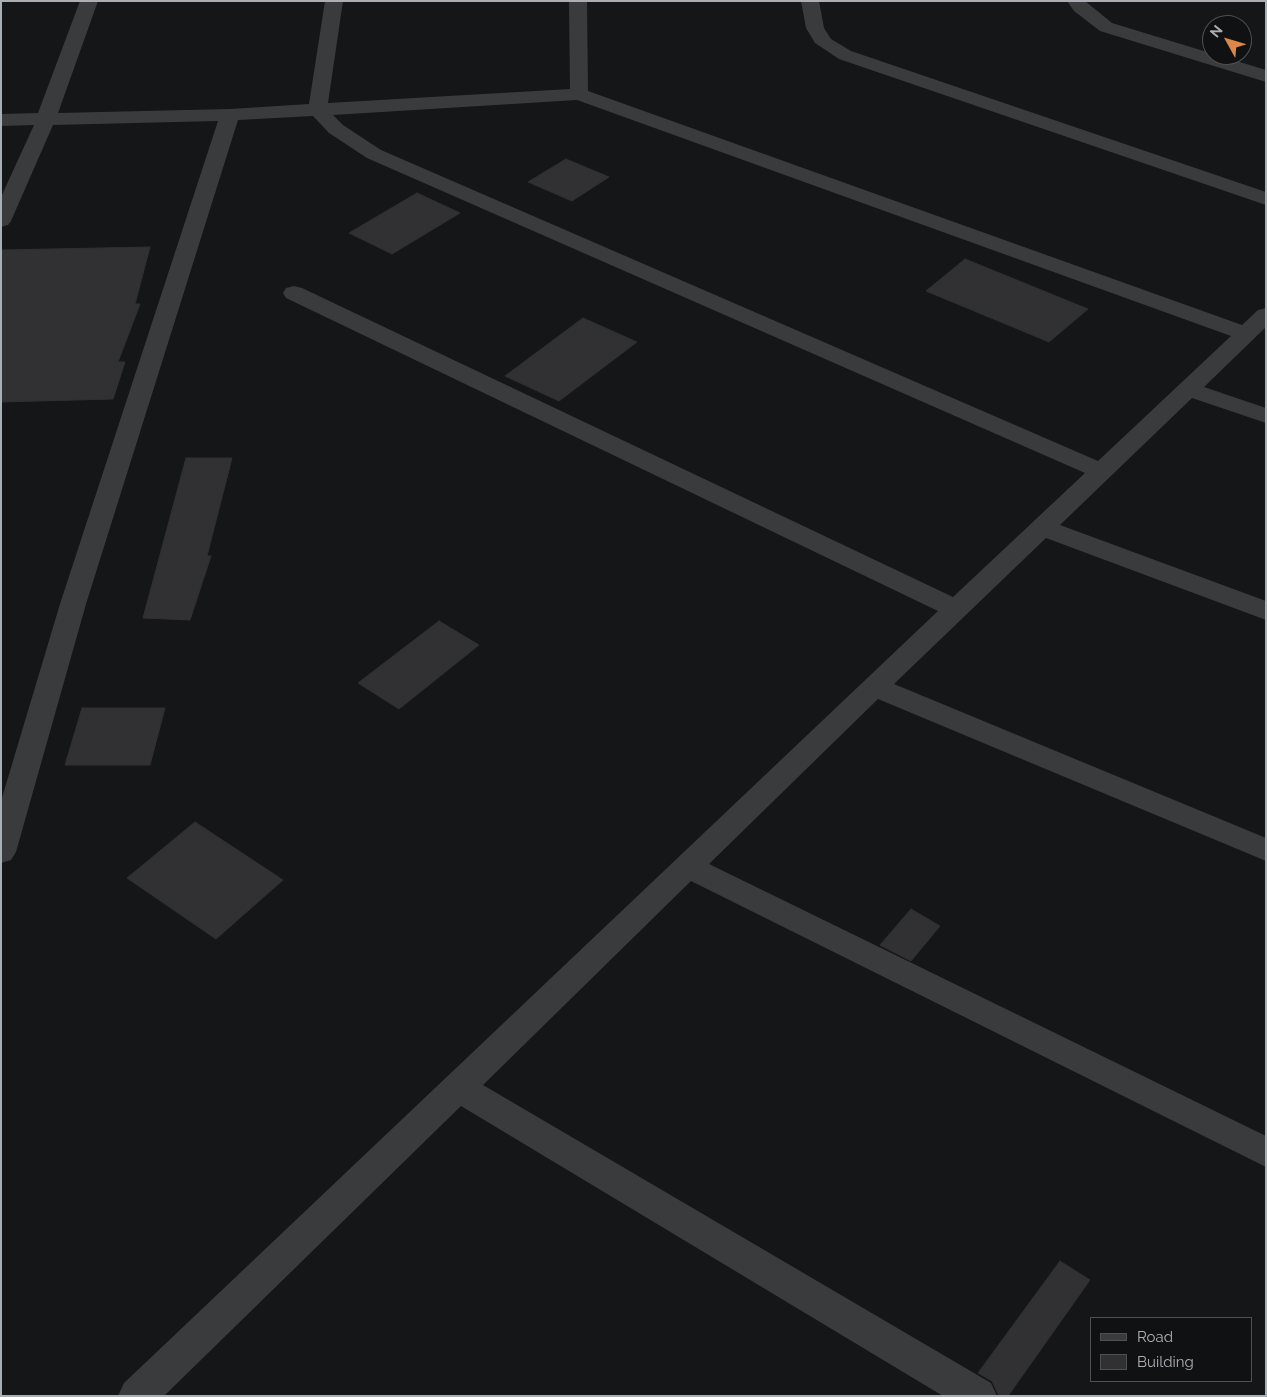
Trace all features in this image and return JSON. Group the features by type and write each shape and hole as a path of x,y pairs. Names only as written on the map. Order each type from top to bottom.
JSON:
{"street":[{"path":"1,220 46,119 89,1"},
{"path":"318,110 334,1"},
{"path":"578,1 579,94"},
{"path":"810,1 815,28 824,43 845,55 1266,199"},
{"path":"1076,1 1080,7 1106,27 1266,76"},
{"path":"1,120 230,115 579,94 1256,325 874,686 137,1396"},
{"path":"318,110 336,129 374,154 1102,471"},
{"path":"1,852 72,604 230,115"},
{"path":"294,293 955,609"},
{"path":"1187,389 1266,416"},
{"path":"1042,528 1266,611"},
{"path":"874,686 1266,850"},
{"path":"687,866 1266,1152"},
{"path":"458,1087 978,1396"}],"building":[{"path":"566,159 609,177 572,201 528,182"},
{"path":"417,193 460,213 392,254 349,233"},
{"path":"150,247 135,304 140,304 118,362 125,362 113,399 1,402 1,250"},
{"path":"965,259 1088,309 1049,342 926,291"},
{"path":"583,318 637,342 559,401 505,376"},
{"path":"186,458 232,458 207,556 211,556 190,620 143,618"},
{"path":"439,621 479,645 399,709 358,683"},
{"path":"82,708 165,708 150,765 65,765"},
{"path":"195,822 283,880 216,939 127,878"},
{"path":"911,909 940,926 911,961 880,945"},
{"path":"1060,1261 1090,1280 1008,1396 999,1396 992,1381 978,1373"}]}
